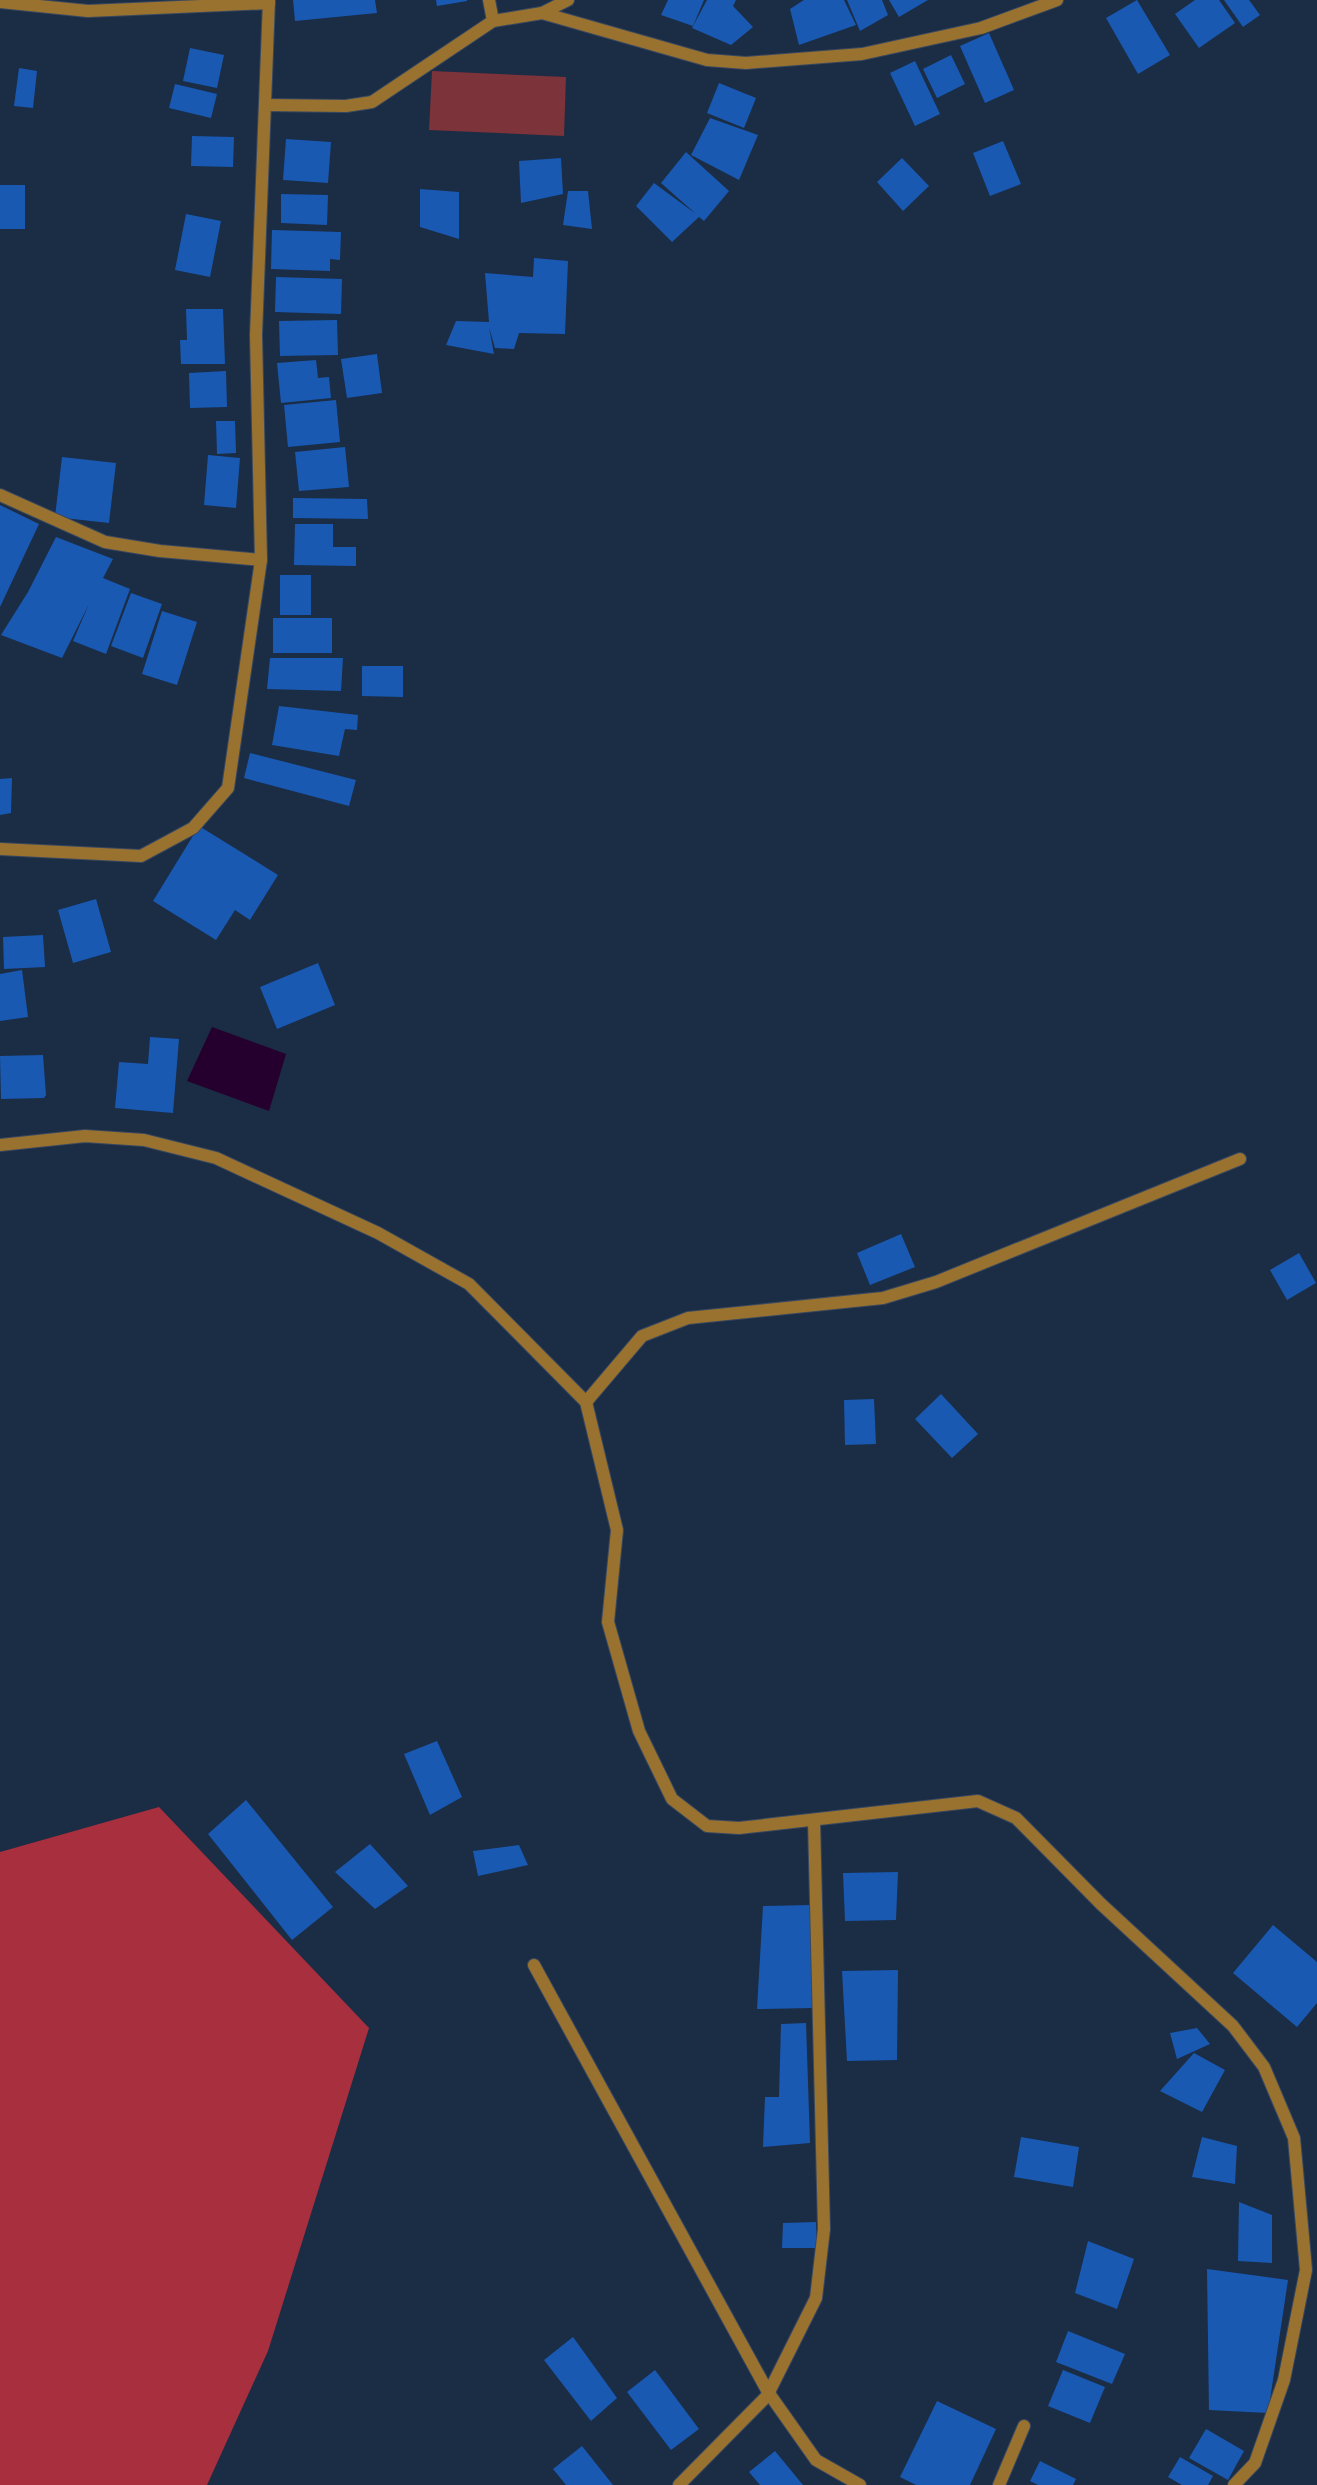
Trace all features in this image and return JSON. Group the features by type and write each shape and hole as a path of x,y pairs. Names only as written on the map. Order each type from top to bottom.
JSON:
{"street":[{"path":"489,0 493,21"},
{"path":"266,105 346,106 372,102 493,21 542,12 568,0"},
{"path":"542,12 707,60 746,63 862,54 981,28 1057,0"},
{"path":"0,2 88,11 269,1 256,335 261,560 228,788 193,828 141,856 0,849"},
{"path":"0,495 105,542 160,551 261,560"},
{"path":"0,1145 85,1136 144,1140 216,1158 378,1233 469,1284 586,1402 617,1530 608,1622 639,1731 672,1799 706,1826 739,1828 978,1801 1016,1818 1101,1904 1233,2026 1264,2067 1294,2138 1306,2270 1284,2380 1255,2463 1234,2485"},
{"path":"586,1402 642,1336 688,1318 883,1298 936,1282 1240,1159"},
{"path":"679,2485 768,2392 816,2298 824,2229 814,1821"},
{"path":"534,1965 768,2392 816,2460 860,2485"},
{"path":"999,2485 1024,2426"}],"shaded area":[{"path":"432,71 566,77 564,136 429,130"},
{"path":"212,1027 286,1054 269,1111 187,1081"},
{"path":"159,1807 369,2028 268,2351 207,2485 0,2485 0,1852"}],"building":[{"path":"293,0 375,0 377,13 295,21"},
{"path":"436,0 467,0 467,1 437,6"},
{"path":"668,0 704,0 693,26 661,15"},
{"path":"707,0 736,0 733,6 753,27 731,45 692,28"},
{"path":"804,0 844,0 856,25 799,45 790,9"},
{"path":"847,0 882,0 888,15 860,31"},
{"path":"889,0 928,0 899,17"},
{"path":"1137,0 1170,55 1138,74 1106,18"},
{"path":"1195,0 1219,0 1235,23 1199,48 1175,14"},
{"path":"1224,0 1249,0 1260,15 1243,27"},
{"path":"989,33 1014,90 985,103 960,46"},
{"path":"190,48 224,55 217,88 183,81"},
{"path":"951,55 965,84 937,98 923,69"},
{"path":"915,61 940,114 915,126 890,73"},
{"path":"19,68 37,71 33,108 14,106"},
{"path":"719,83 756,98 744,128 707,113"},
{"path":"175,84 217,94 211,118 169,108"},
{"path":"710,118 758,135 739,180 691,155"},
{"path":"192,136 234,137 233,167 191,166"},
{"path":"286,139 331,142 328,183 283,180"},
{"path":"1003,141 1021,184 990,196 973,153"},
{"path":"686,152 729,191 704,221 699,217 672,242 636,206 654,183 696,214 661,183"},
{"path":"561,158 563,194 521,203 519,161"},
{"path":"902,158 929,186 903,211 877,182"},
{"path":"0,185 25,185 25,229 0,229"},
{"path":"420,189 459,192 459,239 420,227"},
{"path":"568,191 588,191 592,229 563,225"},
{"path":"281,194 328,195 327,225 281,223"},
{"path":"186,214 221,221 210,277 175,270"},
{"path":"272,230 341,232 340,260 330,259 330,271 271,269"},
{"path":"534,258 568,261 565,334 519,333 514,349 495,348 489,327 494,354 446,345 456,321 489,322 485,273 533,277"},
{"path":"276,277 342,279 341,314 275,312"},
{"path":"186,309 223,309 225,364 181,364 180,340 187,340"},
{"path":"337,320 338,355 280,356 279,321"},
{"path":"377,354 382,393 347,398 341,359"},
{"path":"316,360 318,378 329,377 331,398 281,403 277,363"},
{"path":"226,371 227,407 190,408 189,373"},
{"path":"336,400 340,442 288,447 284,405"},
{"path":"216,421 235,421 236,453 217,454"},
{"path":"345,447 349,487 299,491 295,452"},
{"path":"208,455 240,458 236,508 204,505"},
{"path":"62,457 116,463 109,523 55,517"},
{"path":"293,498 367,499 368,519 293,518"},
{"path":"0,505 39,524 0,607"},
{"path":"295,524 333,524 333,547 356,547 356,566 294,565"},
{"path":"56,537 113,559 103,578 130,589 106,654 73,641 89,604 62,658 1,635 28,592"},
{"path":"280,575 311,575 311,615 280,615"},
{"path":"131,593 162,604 143,658 111,646"},
{"path":"162,611 197,622 177,685 142,674"},
{"path":"273,618 332,618 332,653 273,653"},
{"path":"270,658 343,658 341,691 267,689"},
{"path":"362,666 403,666 403,697 362,696"},
{"path":"279,706 358,715 357,730 345,729 339,756 272,745"},
{"path":"250,753 356,780 349,806 244,778"},
{"path":"12,778 11,813 0,815 0,779"},
{"path":"199,826 278,875 250,920 235,910 216,940 153,901"},
{"path":"96,899 111,952 73,963 58,910"},
{"path":"43,935 45,967 4,969 3,937"},
{"path":"318,963 335,1005 277,1029 260,987"},
{"path":"22,970 28,1017 0,1021 0,974"},
{"path":"150,1037 179,1039 173,1113 115,1108 119,1062 148,1064"},
{"path":"43,1055 46,1095 44,1098 1,1099 0,1056"},
{"path":"901,1234 915,1267 870,1285 857,1253"},
{"path":"1299,1253 1316,1283 1287,1300 1270,1270"},
{"path":"941,1394 978,1434 952,1458 915,1419"},
{"path":"874,1399 876,1444 845,1445 844,1400"},
{"path":"437,1741 462,1797 430,1815 404,1754"},
{"path":"246,1800 333,1907 292,1940 208,1834"},
{"path":"370,1844 408,1886 375,1909 335,1872"},
{"path":"519,1845 528,1865 478,1876 473,1851"},
{"path":"898,1872 896,1920 845,1921 843,1873"},
{"path":"812,1905 813,2008 757,2009 763,1906"},
{"path":"1273,1925 1317,1962 1317,2003 1297,2027 1233,1973"},
{"path":"898,1970 897,2060 847,2061 842,1971"},
{"path":"806,2023 810,2143 763,2147 765,2097 779,2097 781,2024"},
{"path":"1197,2028 1210,2044 1177,2059 1170,2033"},
{"path":"1194,2053 1225,2070 1202,2112 1160,2091"},
{"path":"1021,2137 1079,2147 1073,2187 1014,2177"},
{"path":"1202,2137 1237,2146 1235,2184 1192,2177"},
{"path":"1239,2202 1272,2215 1272,2263 1238,2261"},
{"path":"816,2222 817,2248 782,2248 783,2223"},
{"path":"1088,2241 1134,2259 1117,2309 1075,2293"},
{"path":"1207,2269 1288,2280 1268,2413 1209,2410"},
{"path":"1068,2331 1125,2354 1112,2384 1056,2362"},
{"path":"573,2337 617,2398 591,2421 544,2360"},
{"path":"655,2370 699,2429 671,2450 627,2392"},
{"path":"1063,2370 1105,2387 1090,2423 1048,2406"},
{"path":"937,2401 996,2429 970,2485 916,2485 900,2477"},
{"path":"1206,2429 1244,2451 1228,2480 1189,2458"},
{"path":"582,2446 613,2485 566,2485 553,2469"},
{"path":"775,2451 803,2485 760,2485 749,2472"},
{"path":"1180,2457 1213,2476 1208,2485 1182,2485 1168,2477"},
{"path":"1040,2461 1076,2479 1073,2485 1038,2485 1030,2481"}]}
